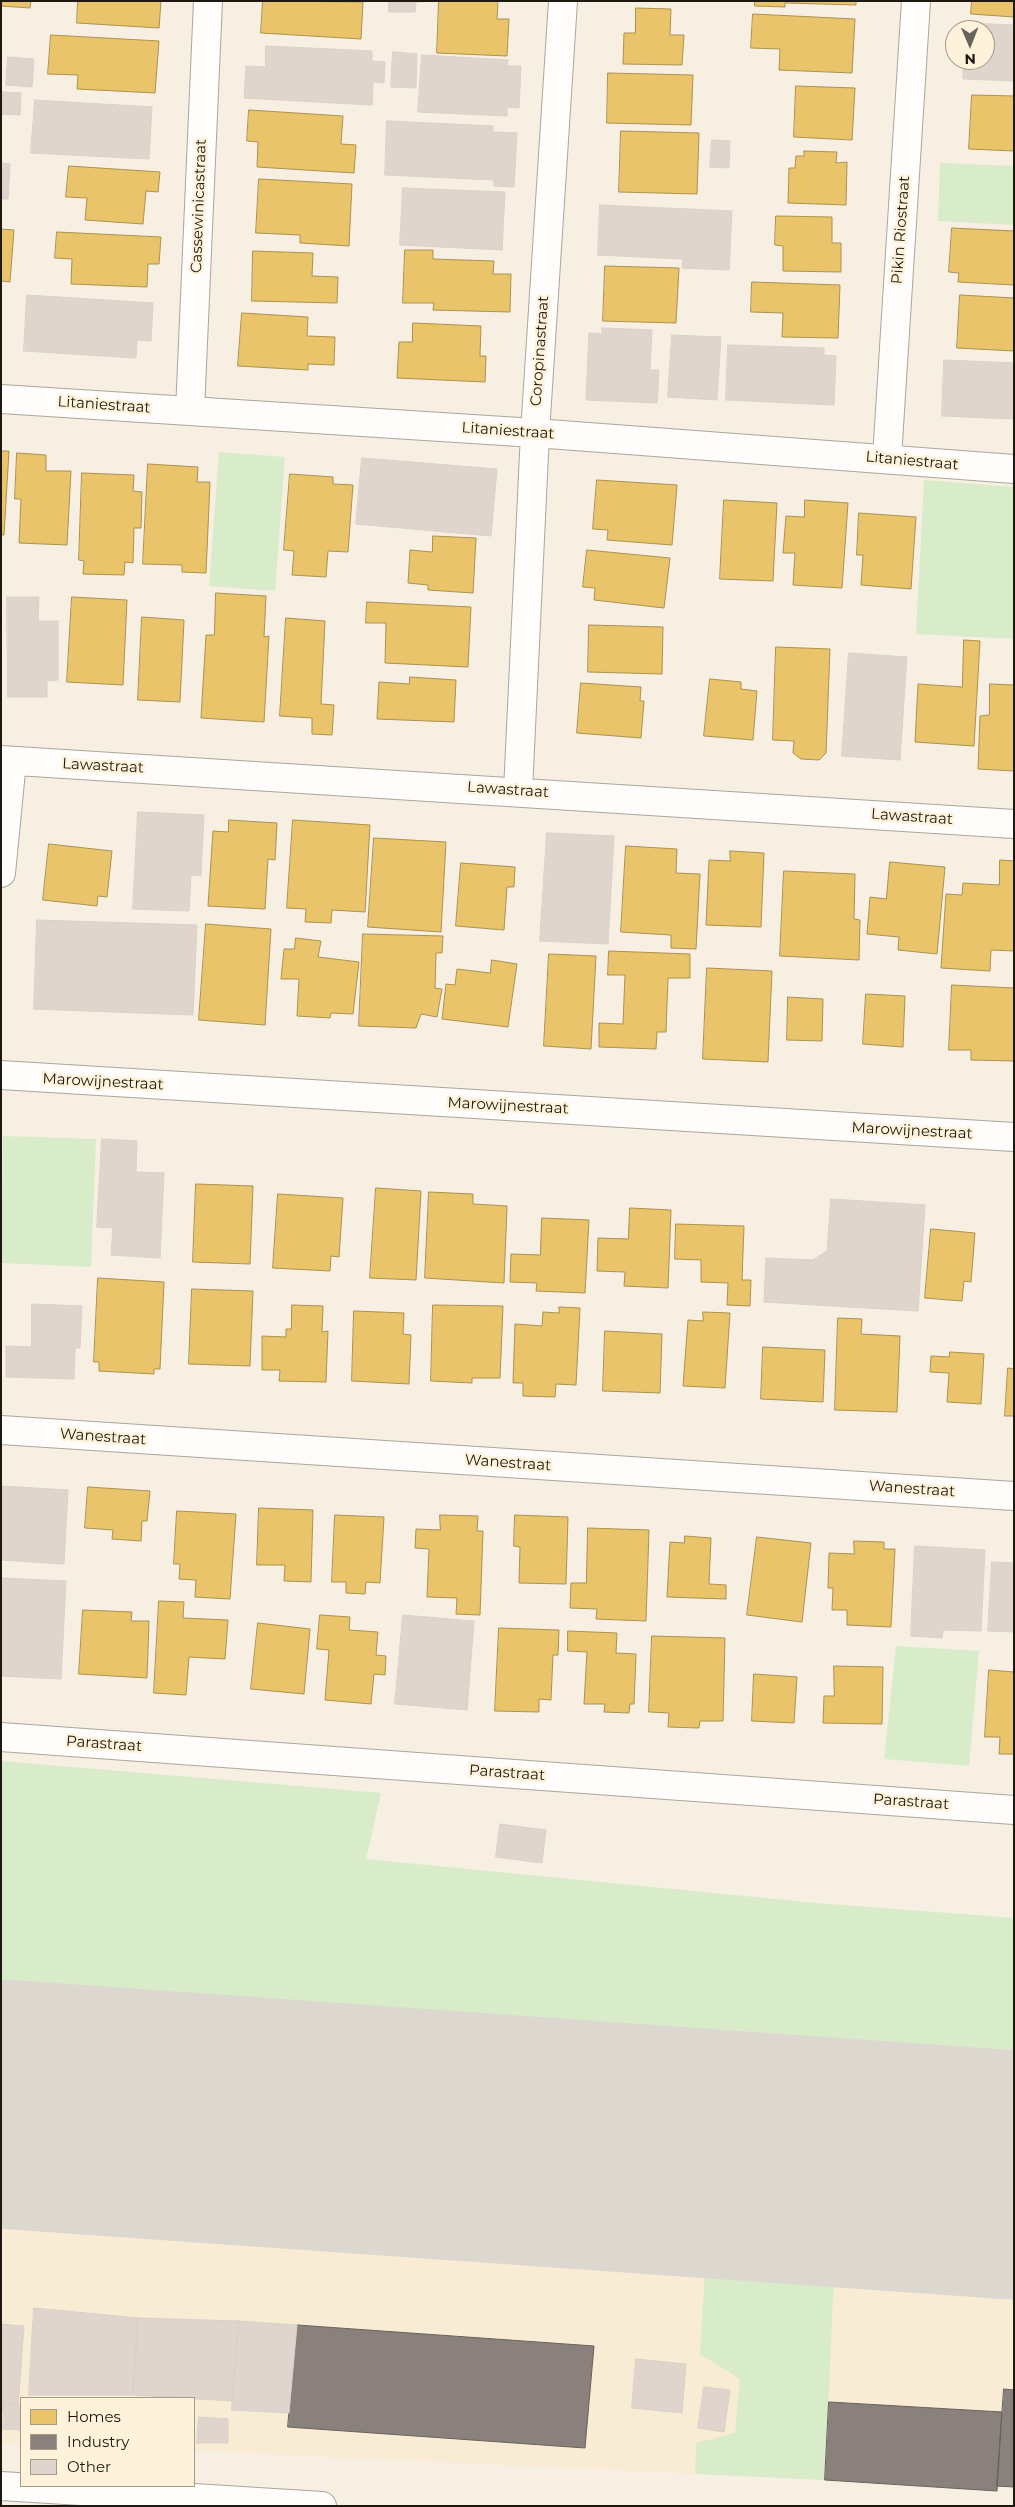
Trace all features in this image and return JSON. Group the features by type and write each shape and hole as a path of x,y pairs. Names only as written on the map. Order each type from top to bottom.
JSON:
{"street":[{"name":"Cassewinicastraat","path":"190,411 208,1"},
{"name":"Coropinastraat","path":"518,791 535,433 562,1"},
{"name":"Pikin Riostraat","path":"887,458 916,1"},
{"name":"Litaniestraat","path":"1,399 535,433 1014,469"},
{"name":"Lawastraat","path":"6,760 518,791 1014,824"},
{"path":"1,872 6,760"},
{"name":"Marowijnestraat","path":"1,1075 1014,1137"},
{"name":"Wanestraat","path":"1,1430 1014,1496"},
{"name":"Parastraat","path":"1,1737 1014,1810"},
{"path":"1,2486 322,2506"}],"shaded area":[{"path":"1,1830 816,1903 1014,1918 1014,2487 998,2486 997,2491 825,2480 195,2451 195,2397 20,2397 20,2443 1,2442"}],"green space":[{"path":"940,163 1014,166 1014,225 938,221"},
{"path":"219,452 285,457 275,591 209,586"},
{"path":"924,480 1014,487 1014,639 916,634"},
{"path":"3,1136 96,1139 91,1267 1,1263"},
{"path":"896,1646 979,1651 969,1766 884,1759"},
{"path":"1,1761 381,1793 366,1859 816,1903 1014,1918 1014,2074 1,2001"},
{"path":"708,2222 836,2230 825,2480 695,2474 696,2443 735,2433 740,2379 700,2354"}],"building: Homes":[{"path":"1,1 31,1 30,8 1,6"},
{"path":"78,1 161,1 159,28 77,23"},
{"path":"263,1 363,2 361,39 261,33"},
{"path":"439,1 498,1 497,19 509,19 507,56 437,53"},
{"path":"755,1 856,1 856,5 785,3 785,7 755,6"},
{"path":"972,1 1014,1 1014,17 971,14"},
{"path":"636,8 671,9 670,35 684,35 682,65 623,64 624,33 635,33"},
{"path":"753,14 855,19 852,73 779,70 780,49 751,48"},
{"path":"51,35 159,41 155,93 77,89 78,75 48,74"},
{"path":"608,73 693,75 691,125 607,123"},
{"path":"796,86 855,88 852,140 794,137"},
{"path":"972,95 1014,96 1014,151 969,149"},
{"path":"249,110 343,116 341,144 356,145 354,173 257,167 258,142 247,141"},
{"path":"621,131 699,133 697,194 619,192"},
{"path":"804,151 837,152 836,163 847,162 846,205 788,203 789,168 795,168 796,156 804,156"},
{"path":"69,166 160,172 158,192 146,191 143,224 85,220 87,198 66,197"},
{"path":"259,179 352,184 349,246 300,243 300,235 256,233"},
{"path":"776,216 832,217 832,243 841,243 841,272 783,271 783,246 775,245"},
{"path":"952,228 1014,231 1014,285 958,282 959,273 949,272"},
{"path":"1,229 14,230 10,282 1,281"},
{"path":"57,232 161,237 159,264 148,264 147,287 71,284 72,259 55,258"},
{"path":"405,250 433,250 433,259 494,261 493,274 511,274 510,312 433,310 434,303 403,303"},
{"path":"253,251 313,253 312,276 338,277 337,303 252,301"},
{"path":"605,266 679,268 676,323 603,321"},
{"path":"752,282 840,285 838,338 782,337 783,313 751,312"},
{"path":"960,295 1014,298 1014,351 957,348"},
{"path":"242,313 308,317 307,336 335,337 334,365 308,364 308,370 238,366"},
{"path":"413,323 481,326 480,356 486,356 485,382 397,378 399,342 412,342"},
{"path":"1,451 9,451 4,535 1,535"},
{"path":"17,453 46,455 46,471 71,471 67,545 19,543 21,499 15,499"},
{"path":"148,464 198,467 197,482 210,482 206,573 182,572 182,565 143,564"},
{"path":"82,473 134,475 133,491 142,492 141,528 134,528 133,563 125,562 124,575 83,574 84,561 79,560"},
{"path":"290,474 333,477 333,484 353,485 348,552 328,551 326,577 292,575 294,551 284,550"},
{"path":"597,480 677,485 672,545 607,540 608,530 593,529"},
{"path":"724,500 777,503 773,581 720,579"},
{"path":"805,500 848,503 842,588 793,585 795,553 783,553 786,516 804,517"},
{"path":"859,513 916,517 911,589 861,585 863,555 857,555"},
{"path":"433,536 476,538 473,593 428,590 428,585 408,583 410,550 432,552"},
{"path":"587,550 670,558 664,608 594,600 595,588 583,587"},
{"path":"216,593 266,596 264,637 269,636 264,722 201,718 206,635 214,635"},
{"path":"72,597 127,600 123,685 67,682"},
{"path":"367,602 471,607 468,667 385,663 386,623 366,623"},
{"path":"142,617 184,620 180,702 138,700"},
{"path":"286,618 325,621 321,704 334,705 332,735 312,734 312,718 280,716"},
{"path":"589,625 663,627 662,674 588,672"},
{"path":"964,640 980,641 974,746 915,742 918,684 962,687"},
{"path":"776,647 830,649 826,753 819,760 801,759 793,753 794,741 773,740"},
{"path":"410,677 456,680 454,722 377,719 379,682 409,684"},
{"path":"710,679 741,682 741,689 757,691 753,740 704,736"},
{"path":"581,683 641,687 640,701 644,701 641,738 577,733"},
{"path":"990,684 1014,685 1014,771 978,769 980,716 989,715"},
{"path":"229,820 277,823 275,860 268,859 265,909 208,906 213,831 228,832"},
{"path":"293,820 370,825 365,912 332,910 331,923 305,922 306,909 287,908"},
{"path":"374,838 446,842 441,932 368,927"},
{"path":"49,844 112,851 107,897 98,896 97,906 43,900"},
{"path":"626,846 677,849 676,873 700,874 696,949 671,948 671,935 621,932"},
{"path":"730,851 764,853 761,927 706,925 709,860 730,861"},
{"path":"1000,860 1014,861 1014,951 991,950 990,971 941,968 946,894 962,895 963,883 999,885"},
{"path":"890,862 945,867 937,954 898,950 899,937 867,934 870,897 886,899"},
{"path":"461,863 515,867 514,887 507,887 504,930 456,926"},
{"path":"784,871 855,874 854,919 860,920 859,960 780,956"},
{"path":"206,924 271,929 265,1025 199,1020"},
{"path":"363,934 443,936 442,953 436,953 435,988 442,989 437,1017 421,1014 416,1028 359,1026"},
{"path":"296,938 321,941 318,957 359,962 353,1014 331,1013 330,1018 297,1016 299,979 281,979 284,949 294,949"},
{"path":"609,951 690,954 690,978 668,978 666,1032 657,1032 656,1049 599,1047 599,1023 623,1024 625,975 608,975"},
{"path":"549,954 596,956 591,1049 544,1046"},
{"path":"492,960 517,964 508,1027 442,1019 446,984 455,985 457,969 490,973"},
{"path":"707,968 772,971 768,1062 703,1059"},
{"path":"952,985 1014,988 1014,1061 971,1060 971,1050 949,1050"},
{"path":"866,994 905,996 903,1047 863,1044"},
{"path":"788,997 823,999 822,1041 787,1040"},
{"path":"196,1184 253,1186 250,1264 193,1262"},
{"path":"376,1188 421,1191 416,1280 370,1278"},
{"path":"429,1192 473,1194 473,1204 507,1206 504,1283 425,1278"},
{"path":"278,1194 343,1198 339,1257 331,1256 330,1271 273,1268"},
{"path":"630,1208 671,1210 668,1288 624,1286 625,1272 597,1271 598,1238 628,1239"},
{"path":"542,1218 589,1220 585,1293 536,1291 537,1283 510,1282 511,1254 540,1255"},
{"path":"676,1224 744,1226 742,1280 751,1280 750,1306 727,1305 728,1283 701,1282 701,1260 675,1259"},
{"path":"931,1229 975,1233 971,1282 964,1281 962,1301 925,1298"},
{"path":"98,1278 164,1282 160,1369 154,1369 154,1374 99,1371 99,1362 94,1362"},
{"path":"192,1289 253,1291 250,1366 189,1364"},
{"path":"292,1305 323,1306 322,1332 328,1331 326,1382 279,1381 280,1370 262,1370 262,1336 286,1337 286,1329 291,1329"},
{"path":"433,1305 503,1306 500,1378 472,1378 472,1383 431,1381"},
{"path":"559,1307 580,1308 576,1385 556,1384 555,1397 523,1396 523,1383 513,1383 515,1324 542,1326 543,1312 559,1313"},
{"path":"354,1311 404,1313 403,1334 411,1335 409,1384 352,1381"},
{"path":"703,1312 730,1313 725,1388 683,1386 688,1320 703,1321"},
{"path":"838,1318 862,1319 861,1334 900,1336 897,1412 835,1410"},
{"path":"605,1331 662,1334 660,1393 603,1391"},
{"path":"763,1347 825,1350 823,1402 761,1399"},
{"path":"950,1352 984,1354 981,1404 947,1402 949,1373 930,1372 931,1356 949,1357"},
{"path":"1008,1368 1014,1369 1014,1416 1005,1416"},
{"path":"88,1487 150,1491 147,1521 142,1521 141,1541 112,1539 113,1530 85,1528"},
{"path":"259,1508 313,1510 311,1582 284,1581 285,1565 257,1565"},
{"path":"177,1511 236,1514 230,1599 195,1597 196,1580 179,1579 180,1564 174,1564"},
{"path":"335,1515 384,1517 380,1583 366,1582 365,1594 346,1593 346,1582 332,1582"},
{"path":"440,1515 478,1516 477,1531 483,1531 480,1615 456,1614 457,1598 427,1597 429,1549 415,1548 416,1529 440,1530"},
{"path":"515,1515 568,1517 566,1584 519,1583 520,1547 514,1546"},
{"path":"588,1528 649,1530 646,1621 596,1619 597,1609 570,1608 571,1583 586,1583"},
{"path":"685,1536 711,1538 709,1584 726,1585 726,1599 667,1597 670,1542 684,1543"},
{"path":"757,1537 811,1543 802,1622 747,1615"},
{"path":"854,1541 884,1542 884,1549 895,1549 891,1627 847,1625 847,1610 832,1610 833,1588 828,1588 829,1553 854,1554"},
{"path":"159,1601 184,1602 183,1618 228,1620 225,1659 189,1657 186,1695 154,1693"},
{"path":"83,1610 132,1612 131,1621 149,1621 147,1678 79,1674"},
{"path":"320,1615 350,1617 349,1630 378,1632 376,1655 386,1656 385,1675 374,1674 371,1704 325,1700 329,1650 317,1649"},
{"path":"258,1623 310,1629 304,1694 251,1689"},
{"path":"499,1628 559,1630 558,1655 553,1655 551,1700 539,1699 539,1712 495,1711"},
{"path":"568,1631 617,1633 616,1653 636,1654 634,1704 630,1704 629,1713 604,1712 605,1704 584,1704 587,1652 568,1651"},
{"path":"652,1636 725,1638 723,1721 700,1721 699,1728 668,1727 669,1713 649,1712"},
{"path":"834,1666 883,1667 882,1724 823,1723 824,1696 834,1696"},
{"path":"989,1670 1014,1672 1014,1754 999,1754 1000,1737 985,1737"},
{"path":"754,1674 797,1677 794,1723 752,1721"}],"building: Industry":[{"path":"297,2325 594,2346 585,2448 288,2427"},
{"path":"1004,2389 1014,2390 1014,2487 997,2486"},
{"path":"829,2402 1002,2412 997,2491 825,2480"}],"building: Other":[{"path":"389,1 439,1 416,2 415,12 389,12"},
{"path":"995,24 1014,25 1014,81 963,79 963,70 995,70"},
{"path":"266,46 372,51 372,61 385,62 384,83 373,82 372,105 244,98 246,66 265,67"},
{"path":"393,52 417,54 416,88 391,87"},
{"path":"422,55 508,60 507,66 521,66 519,108 507,107 507,116 418,112"},
{"path":"8,57 34,59 32,87 6,85"},
{"path":"1,92 21,93 20,115 1,114"},
{"path":"35,100 152,107 149,159 31,153"},
{"path":"387,121 493,126 493,132 517,133 514,187 494,186 494,180 385,175"},
{"path":"712,140 730,141 729,168 710,167"},
{"path":"1,163 10,164 8,199 1,199"},
{"path":"403,188 505,192 502,250 400,245"},
{"path":"600,205 732,211 729,270 682,268 683,259 598,255"},
{"path":"27,295 153,303 151,341 137,340 136,358 24,351"},
{"path":"602,328 652,330 650,370 659,370 657,403 586,400 589,333 602,334"},
{"path":"672,335 721,337 717,400 668,397"},
{"path":"728,345 824,348 824,355 836,356 834,405 726,400"},
{"path":"944,360 1014,363 1014,419 942,416"},
{"path":"362,458 497,469 491,536 356,524"},
{"path":"7,597 39,597 38,621 58,621 58,680 47,681 47,697 8,697"},
{"path":"849,653 907,657 900,760 842,756"},
{"path":"138,812 204,815 201,876 191,875 189,911 133,909"},
{"path":"547,833 614,836 608,944 540,941"},
{"path":"37,920 197,925 193,1015 34,1009"},
{"path":"102,1139 137,1141 136,1172 164,1173 160,1258 111,1255 113,1228 97,1227"},
{"path":"831,1199 925,1205 918,1311 764,1302 766,1258 813,1260 827,1251"},
{"path":"32,1304 82,1306 80,1348 75,1348 74,1379 6,1377 6,1346 31,1347"},
{"path":"1,1486 68,1490 64,1564 1,1560"},
{"path":"915,1546 985,1550 981,1631 943,1630 942,1638 911,1636"},
{"path":"992,1562 1014,1563 1014,1632 988,1631"},
{"path":"1,1578 66,1581 61,1679 1,1676"},
{"path":"403,1615 474,1621 467,1710 395,1704"},
{"path":"500,1824 546,1830 542,1863 496,1857"},
{"path":"34,2308 138,2318 133,2395 29,2395"},
{"path":"138,2318 239,2321 232,2401 195,2399 195,2397 133,2395"},
{"path":"239,2321 297,2325 289,2413 232,2410"},
{"path":"1,2324 24,2326 18,2405 4,2404 2,2413"},
{"path":"636,2359 686,2364 682,2413 632,2408"},
{"path":"704,2387 730,2390 724,2432 698,2428"},
{"path":"4,2404 20,2405 20,2430 3,2429"},
{"path":"199,2417 228,2419 228,2443 197,2443"}],"runway":[{"path":"1,2104 1014,2175"}]}
